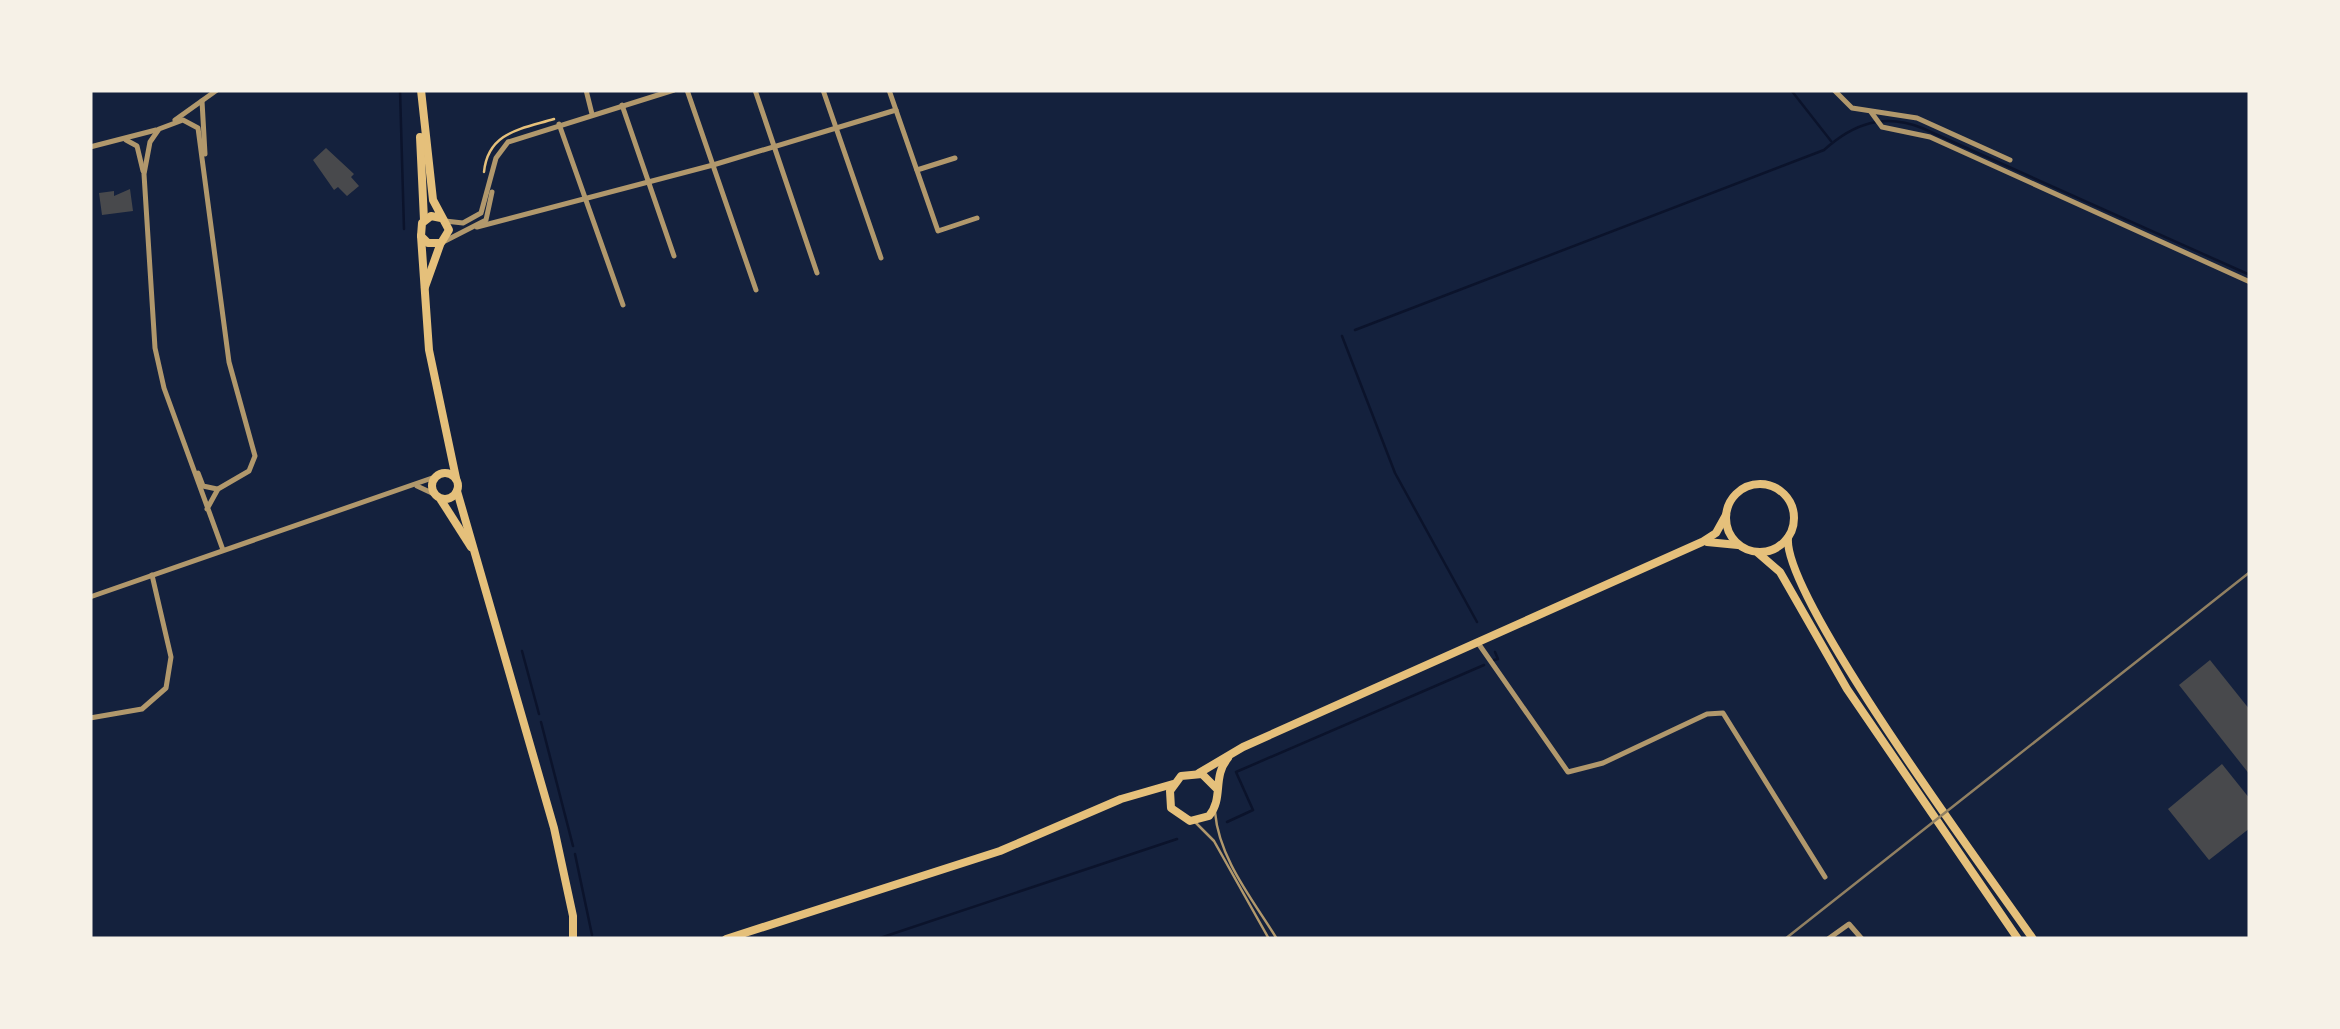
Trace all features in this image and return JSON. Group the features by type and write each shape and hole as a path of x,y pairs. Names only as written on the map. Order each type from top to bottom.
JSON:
{"main road":[{"path":"421,90 432,191 448,232 431,261 422,296"},
{"path":"423,118 422,296 447,444 554,828 576,939"},
{"path":"424,220 443,219"},
{"path":"421,236 430,244 443,242"},
{"path":"447,444 446,464 437,475 437,496 476,554"},
{"path":"437,475 456,478"},
{"path":"726,939 1000,851 1121,799 1173,784 1185,774 1199,773 1234,751 1702,542 1716,533 1741,489 1768,485 1792,505 1790,562 1801,587 1872,704 2033,939"},
{"path":"437,496 450,498 457,491"},
{"path":"1726,516 1730,536 1738,545"},
{"path":"1758,552 1775,549 1788,538"},
{"path":"1702,542 1738,545 1758,552 1780,572 1862,712 2015,935"},
{"path":"1145,794 1194,822 1214,809 1221,766 1234,751"},
{"path":"1199,773 1216,788"},
{"path":"1172,808 1173,784"}],"street":[{"path":"90,148 159,129 217,90"},
{"path":"586,90 592,114"},
{"path":"443,219 459,224 475,218 486,207 503,146 559,124 674,90"},
{"path":"687,90 756,290"},
{"path":"755,90 817,273"},
{"path":"823,90 881,258"},
{"path":"890,90 938,231 978,218"},
{"path":"1834,90 1846,105 1872,113 1917,118 2010,160"},
{"path":"202,101 206,172 228,362 256,456 249,472 218,489 206,509"},
{"path":"622,106 674,256"},
{"path":"443,242 477,228 713,165 896,110"},
{"path":"1872,113 1878,123 1890,130 1930,137 2250,282"},
{"path":"174,121 194,123 206,172"},
{"path":"559,124 623,305"},
{"path":"144,174 159,129"},
{"path":"123,140 137,146 144,174 157,362 223,550"},
{"path":"917,170 955,158"},
{"path":"477,228 489,216 492,184"},
{"path":"194,466 204,486 218,489"},
{"path":"90,597 437,475"},
{"path":"414,486 437,496"},
{"path":"90,718 142,709 166,688 172,668 152,575"},
{"path":"1478,643 1568,772 1604,764 1708,714 1723,712 1826,878"},
{"path":"1828,939 1849,924 1862,939"}],"lane":[{"path":"1214,809 1217,833 1226,852 1277,939"},
{"path":"1194,822 1214,841 1269,939"}],"building":[{"path":"326,148 354,174 351,177 359,186 347,196 338,187 334,190 313,160"},
{"path":"130,189 133,211 102,215 99,193 114,191 114,196"},
{"path":"2210,660 2250,710 2250,775 2179,685"},
{"path":"2222,764 2250,799 2250,828 2209,860 2168,809"}],"waterway":[{"path":"400,90 404,229"},
{"path":"1791,90 1831,141"},
{"path":"1355,330 1824,150 1858,127 1882,121 1922,128 2250,275"},
{"path":"1342,336 1395,473 1477,622"},
{"path":"522,651 539,714"},
{"path":"1494,660 1498,659 1495,652"},
{"path":"1227,822 1253,810 1236,772 1484,665"},
{"path":"541,722 573,846"},
{"path":"877,939 1177,839"},
{"path":"575,854 592,935"}],"railway":[{"path":"1785,939 2250,572"}]}
